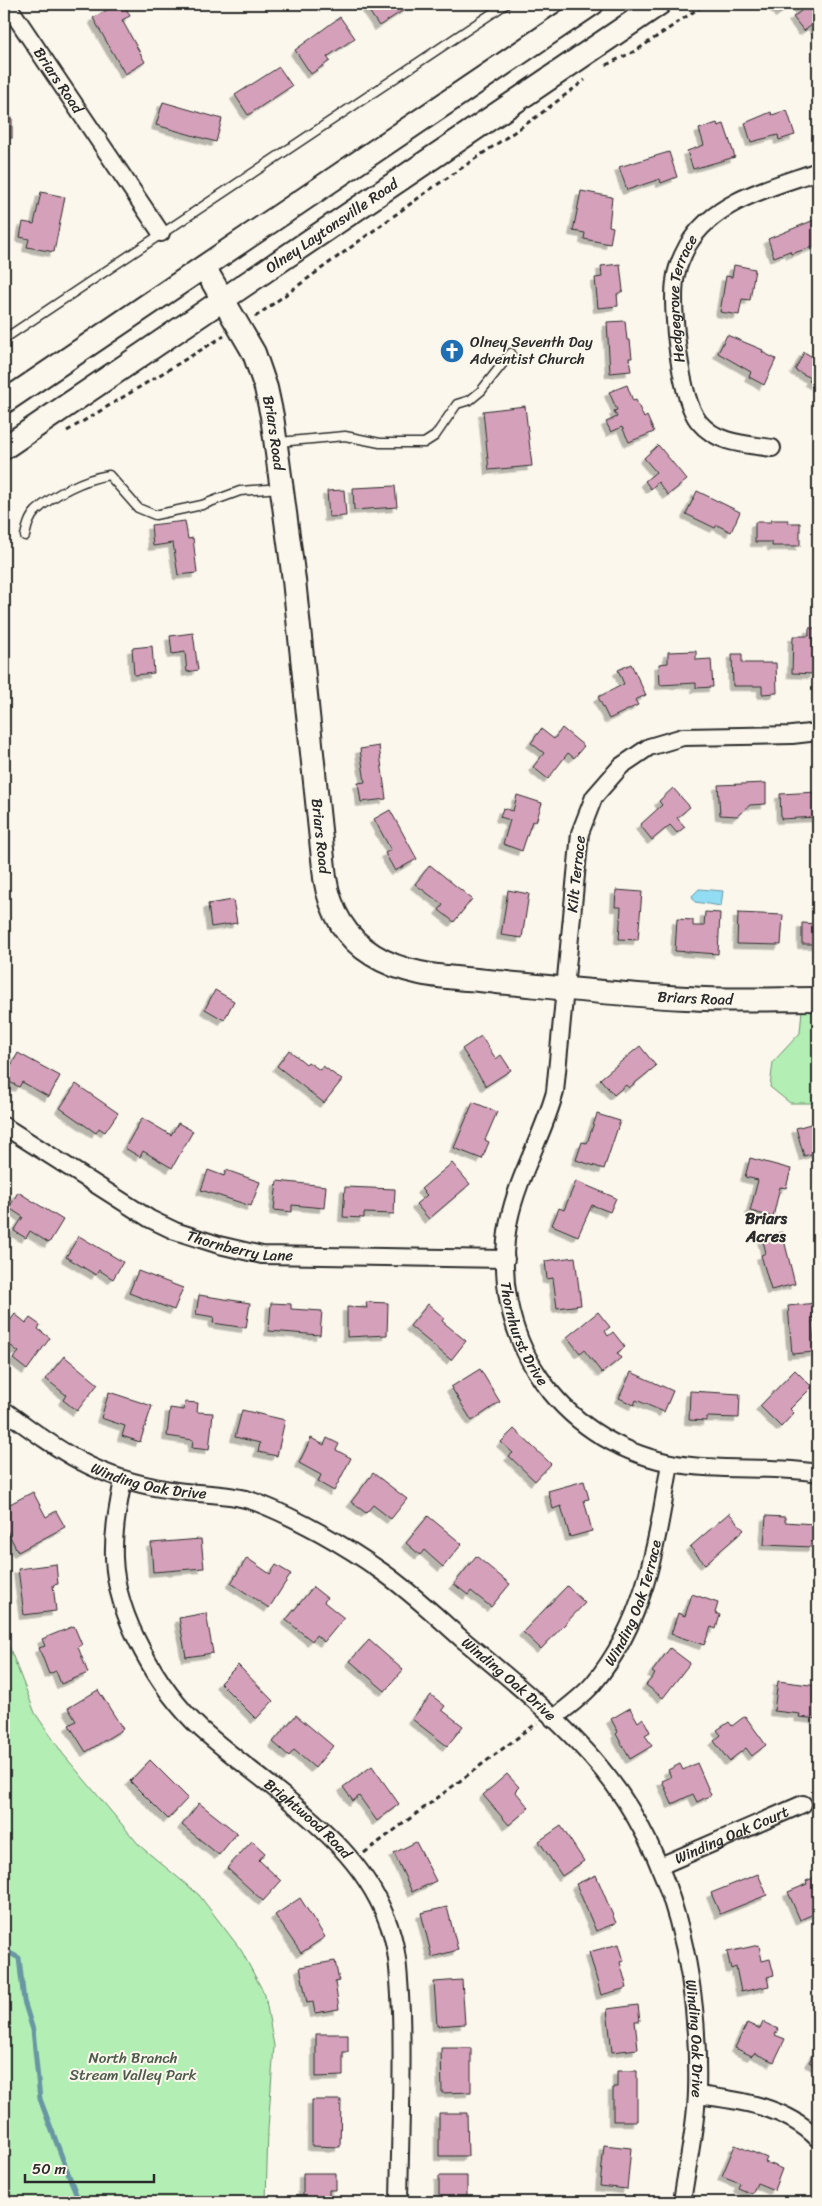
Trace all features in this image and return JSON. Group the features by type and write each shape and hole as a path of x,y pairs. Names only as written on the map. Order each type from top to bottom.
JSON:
{"main road":[{"path":"4,402 592,4"},
{"name":"Olney Laytonsville Road","path":"4,448 659,4"},
{"name":"Briars Road","path":"204,267 254,353 266,388 277,442 310,720 328,899 340,923 355,942 374,956 404,969 430,974 564,989 687,998 818,999"}],"street":[{"name":"Briars Road","path":"7,5 161,233"},
{"name":"Hedgegrove Terrace","path":"772,448 724,440 699,422 691,408 681,375 674,299 675,279 688,245 712,218 747,196 818,171"},
{"name":"Kilt Terrace","path":"564,989 580,833 594,797 620,766 649,747 682,737 818,732"},
{"name":"Thornhurst Drive","path":"564,989 554,1092 542,1133 514,1201 507,1237 505,1282 514,1326 527,1358 547,1389 572,1415 600,1435 633,1450 670,1462 818,1474"},
{"name":"Thornberry Lane","path":"4,1126 150,1219 176,1231 228,1248 262,1255 286,1257 506,1259"},
{"name":"Winding Oak Drive","path":"4,1410 61,1451 93,1469 123,1480 166,1490 256,1502 339,1544 383,1572 499,1669 551,1717 600,1767 639,1825 660,1866 684,1942 694,1991 697,2094 682,2202"},
{"name":"Winding Oak Terrace","path":"551,1717 592,1685 620,1646 636,1612 657,1541 670,1462"},
{"name":"Brightwood Road","path":"123,1480 114,1523 114,1561 122,1597 137,1642 167,1692 201,1729 329,1834 354,1860 372,1890 390,1929 399,1973 402,2046 399,2202"},
{"name":"Winding Oak Court","path":"660,1866 803,1804"},
{"path":"697,2094 765,2107 804,2128 818,2139"}],"lane":[{"path":"4,339 506,4"},
{"path":"277,442 345,436 380,443 424,443 435,436 457,404 470,400 480,391 511,353"},
{"path":"24,536 28,522 35,512 52,500 92,478 109,476 138,508 155,515 202,505 240,492 282,488"}],"path":[{"path":"598,69 638,50 705,4"},
{"path":"64,433 266,311 428,191 539,115 591,75"},
{"path":"354,1860 551,1717"}],"green space":[{"path":"803,999 818,999 818,1103 790,1103 770,1087 773,1062 800,1033"},
{"name":"North Branch Stream Valley Park","path":"4,1625 5,1636 35,1713 63,1754 140,1846 199,1895 241,1950 265,1995 274,2046 268,2129 266,2202 4,2202"}],"water":[{"path":"699,889 723,891 721,906 695,902 692,896"}],"building":[{"path":"117,4 124,4 130,16 122,20 145,62 125,74 93,18"},
{"path":"373,4 413,4 379,26 367,8"},
{"path":"773,4 792,4 780,13"},
{"path":"796,4 818,4 818,32 812,25 804,31 793,17 801,11"},
{"path":"340,17 355,38 327,57 330,61 311,74 295,50"},
{"path":"279,67 292,86 248,115 235,95"},
{"path":"163,102 222,119 216,142 156,125"},
{"path":"787,110 795,135 779,140 778,135 751,142 745,123 771,112 772,115"},
{"path":"4,118 12,118 12,138 4,138"},
{"path":"717,123 718,126 724,124 735,157 693,169 687,151 704,145 699,129"},
{"path":"669,152 677,177 661,183 660,179 627,190 619,167"},
{"path":"581,191 612,197 609,226 613,227 610,244 584,239 585,233 573,231"},
{"path":"41,192 65,197 54,252 27,247 29,239 20,237 23,222 34,224"},
{"path":"814,220 818,233 818,245 791,254 790,251 774,257 768,239"},
{"path":"620,264 623,291 617,294 618,306 598,308 595,278 602,277 601,266"},
{"path":"734,265 755,269 750,300 742,299 739,315 720,312 726,276 732,277"},
{"path":"625,321 627,340 630,340 632,358 629,358 631,371 610,373 607,322"},
{"path":"727,335 763,350 762,352 776,359 764,385 749,377 751,372 718,353"},
{"path":"804,352 818,360 818,386 809,381 811,378 795,370"},
{"path":"627,385 633,401 636,400 644,418 647,416 654,432 629,442 622,427 611,432 606,422 617,417 614,411 617,410 609,392"},
{"path":"525,406 532,466 489,470 483,411"},
{"path":"658,445 687,480 668,495 658,482 651,489 645,481 656,472 644,458"},
{"path":"395,486 397,507 354,510 353,488"},
{"path":"344,490 346,516 329,517 327,491"},
{"path":"697,491 740,512 731,532 717,525 715,528 686,514"},
{"path":"771,520 788,520 788,523 800,523 800,546 772,546 772,542 755,542 755,522 771,522"},
{"path":"185,521 188,539 193,538 197,573 178,575 173,543 153,546 151,525"},
{"path":"809,628 818,628 818,669 814,669 814,674 792,673 793,636 809,636"},
{"path":"193,633 198,670 187,672 185,652 172,654 170,636"},
{"path":"152,646 154,673 134,675 132,648"},
{"path":"696,651 696,660 711,659 713,687 696,688 696,683 660,685 659,664 668,663 668,652"},
{"path":"732,654 742,654 742,663 776,663 777,693 762,694 762,686 733,686"},
{"path":"631,664 646,695 635,700 638,705 609,719 598,697 624,684 618,670"},
{"path":"562,728 584,746 574,758 568,753 548,779 533,767 544,753 531,743 541,729 554,739"},
{"path":"379,746 386,799 361,802 358,783 365,782 360,749"},
{"path":"766,783 766,804 750,805 737,816 720,815 718,785"},
{"path":"673,788 690,807 677,818 685,827 677,833 670,825 652,840 640,825 662,805 659,801"},
{"path":"818,792 818,817 781,819 780,794"},
{"path":"517,795 542,803 536,822 532,821 522,851 503,844 510,820 500,817 503,808 513,811"},
{"path":"390,810 417,859 395,871 385,853 391,850 374,819"},
{"path":"430,865 472,899 454,922 439,910 443,905 415,884"},
{"path":"508,890 529,894 522,938 501,935"},
{"path":"616,890 642,892 638,940 619,939 621,907 615,907"},
{"path":"233,900 237,923 211,927 208,904"},
{"path":"705,912 720,913 718,954 675,951 677,919 693,920 693,926 704,926"},
{"path":"738,913 783,915 781,945 737,944"},
{"path":"802,923 818,924 818,944 802,944"},
{"path":"215,990 234,1001 224,1020 205,1009"},
{"path":"481,1036 496,1059 501,1055 511,1070 486,1086 462,1049"},
{"path":"640,1046 656,1066 629,1088 626,1085 614,1095 600,1079"},
{"path":"289,1050 306,1064 308,1062 320,1070 323,1066 342,1080 324,1103 277,1066"},
{"path":"18,1053 60,1076 49,1097 22,1082 19,1087 4,1079"},
{"path":"76,1084 118,1113 105,1132 99,1128 96,1133 60,1108"},
{"path":"473,1102 497,1112 485,1140 489,1142 482,1159 454,1148"},
{"path":"597,1114 620,1121 604,1169 576,1160 582,1142 587,1143"},
{"path":"142,1118 171,1135 178,1123 193,1131 172,1168 143,1151 140,1157 125,1148"},
{"path":"818,1122 818,1152 804,1156 796,1128"},
{"path":"750,1158 791,1169 786,1188 780,1187 773,1217 750,1211 758,1180 745,1177"},
{"path":"452,1163 470,1184 429,1219 416,1204 427,1195 421,1189"},
{"path":"208,1170 224,1176 226,1170 260,1182 251,1206 201,1190"},
{"path":"277,1181 326,1186 324,1208 292,1205 292,1212 274,1210"},
{"path":"576,1181 616,1198 610,1212 592,1205 578,1236 552,1225 559,1208 564,1210"},
{"path":"345,1187 395,1189 394,1214 364,1213 364,1218 343,1217"},
{"path":"18,1192 63,1220 49,1243 30,1231 26,1238 14,1231 23,1217 9,1208"},
{"path":"782,1232 795,1284 771,1290 761,1255 766,1253 762,1237"},
{"path":"79,1236 123,1262 113,1279 99,1270 96,1275 66,1257"},
{"path":"575,1257 581,1305 557,1308 553,1278 547,1279 545,1261"},
{"path":"138,1271 183,1288 174,1310 129,1293"},
{"path":"199,1295 250,1303 246,1328 213,1323 214,1317 196,1314"},
{"path":"366,1302 388,1303 387,1335 347,1337 347,1307 367,1308"},
{"path":"271,1303 291,1304 291,1309 322,1311 320,1335 269,1331"},
{"path":"816,1303 818,1321 812,1321 815,1352 792,1354 788,1306"},
{"path":"428,1304 444,1318 442,1321 466,1341 451,1360 410,1326"},
{"path":"598,1312 610,1327 605,1331 608,1336 613,1332 625,1347 617,1353 621,1358 602,1373 584,1350 580,1353 567,1337"},
{"path":"15,1314 26,1323 30,1318 40,1325 38,1329 50,1338 27,1370 13,1359 19,1352 4,1341 4,1329"},
{"path":"64,1356 98,1384 77,1411 63,1400 66,1395 46,1379"},
{"path":"480,1369 500,1402 472,1421 451,1387"},
{"path":"795,1370 812,1387 790,1409 794,1413 781,1427 760,1406"},
{"path":"631,1372 673,1391 664,1412 636,1400 634,1405 619,1398"},
{"path":"690,1391 740,1394 739,1418 707,1417 707,1421 689,1420"},
{"path":"109,1392 152,1406 140,1442 122,1436 125,1426 101,1418"},
{"path":"185,1402 198,1403 197,1412 213,1413 209,1450 192,1448 193,1440 167,1436 170,1408 184,1410"},
{"path":"242,1410 285,1420 277,1456 258,1452 260,1443 235,1437"},
{"path":"514,1429 551,1464 535,1481 509,1456 513,1453 501,1442"},
{"path":"311,1438 324,1445 327,1438 339,1444 336,1450 351,1458 334,1491 318,1482 321,1475 299,1463"},
{"path":"373,1473 407,1499 391,1519 373,1505 366,1513 351,1502"},
{"path":"584,1481 589,1499 584,1500 592,1531 570,1537 561,1506 553,1509 548,1491"},
{"path":"33,1492 46,1517 56,1511 65,1527 18,1552 4,1525 4,1507"},
{"path":"729,1513 744,1530 705,1564 690,1547"},
{"path":"428,1516 462,1544 443,1567 424,1550 420,1555 406,1543"},
{"path":"766,1516 785,1517 785,1522 814,1524 813,1547 764,1545"},
{"path":"201,1539 204,1568 153,1572 151,1543"},
{"path":"476,1556 510,1584 491,1607 471,1591 468,1595 454,1584"},
{"path":"247,1558 270,1574 276,1565 291,1574 269,1608 231,1583"},
{"path":"56,1564 58,1584 53,1585 56,1611 24,1615 18,1569"},
{"path":"567,1586 585,1603 541,1649 523,1632"},
{"path":"313,1587 327,1598 324,1602 344,1618 324,1642 316,1635 312,1641 286,1620"},
{"path":"692,1594 718,1603 715,1613 720,1615 716,1629 711,1627 704,1645 671,1634 678,1613 685,1616"},
{"path":"206,1613 213,1653 186,1657 179,1618"},
{"path":"74,1626 82,1645 78,1647 88,1673 61,1684 56,1671 49,1674 39,1648 45,1646 42,1639"},
{"path":"369,1640 403,1670 385,1691 350,1661"},
{"path":"670,1648 690,1663 663,1698 646,1685 655,1674 652,1672"},
{"path":"238,1665 273,1701 256,1719 220,1683"},
{"path":"778,1681 818,1686 818,1719 799,1717 800,1714 774,1711"},
{"path":"98,1690 123,1729 86,1752 69,1725 76,1721 68,1708"},
{"path":"431,1695 445,1706 442,1710 463,1726 447,1746 412,1719"},
{"path":"630,1708 638,1722 643,1718 650,1732 645,1735 652,1746 630,1759 616,1734 618,1732 611,1719"},
{"path":"296,1715 333,1746 315,1768 294,1750 289,1756 273,1742"},
{"path":"745,1716 766,1745 752,1756 746,1748 729,1761 714,1741 721,1735 717,1730 729,1722 732,1726"},
{"path":"150,1760 188,1798 168,1819 130,1781"},
{"path":"697,1763 711,1795 697,1802 693,1794 672,1804 662,1781 671,1777 668,1770 680,1764 683,1770"},
{"path":"372,1766 399,1804 377,1821 359,1796 353,1801 343,1787"},
{"path":"507,1774 519,1787 515,1791 529,1808 509,1825 483,1795"},
{"path":"199,1803 237,1833 219,1855 182,1825"},
{"path":"561,1826 584,1861 562,1876 539,1841"},
{"path":"252,1841 265,1853 259,1860 281,1881 263,1901 227,1868"},
{"path":"416,1842 436,1881 412,1892 394,1853"},
{"path":"758,1874 767,1895 720,1914 711,1893"},
{"path":"596,1875 616,1923 596,1931 576,1884"},
{"path":"818,1876 818,1912 800,1920 788,1892 807,1884 806,1881"},
{"path":"300,1898 325,1937 301,1953 275,1915"},
{"path":"447,1907 458,1950 432,1957 421,1913"},
{"path":"619,1944 624,1961 620,1962 627,1988 601,1995 589,1952"},
{"path":"759,1945 762,1961 770,1959 774,1975 767,1977 769,1986 741,1992 736,1967 731,1969 727,1952"},
{"path":"335,1961 339,1981 335,1982 339,2009 315,2013 313,2002 307,2003 300,1967"},
{"path":"462,1980 465,2024 437,2026 434,1982"},
{"path":"638,2005 640,2021 635,2021 638,2049 612,2052 607,2009"},
{"path":"763,2022 778,2029 775,2035 785,2039 774,2062 754,2053 752,2056 735,2048 747,2023 760,2029"},
{"path":"316,2034 348,2034 348,2052 343,2052 343,2076 316,2077"},
{"path":"818,2047 818,2067 809,2062"},
{"path":"441,2048 471,2048 471,2092 442,2093"},
{"path":"617,2071 637,2071 637,2121 613,2121 613,2087 617,2087"},
{"path":"312,2100 341,2100 340,2147 312,2146"},
{"path":"439,2113 467,2113 468,2156 439,2156"},
{"path":"604,2145 631,2148 627,2189 600,2186"},
{"path":"735,2145 767,2158 765,2162 782,2169 774,2190 757,2183 752,2194 738,2188 740,2183 722,2176"},
{"path":"303,2173 336,2173 336,2190 329,2190 329,2202 303,2202"},
{"path":"439,2176 467,2176 467,2200 476,2200 476,2202 439,2202"}],"waterway":[{"path":"4,1950 19,1958 24,2001 33,2030 40,2099 79,2202"}],"place":[{"name":"Olney Seventh Day Adventist Church","path":"452,351"}],"district":[{"name":"Briars Acres","path":"766,1227"}]}
